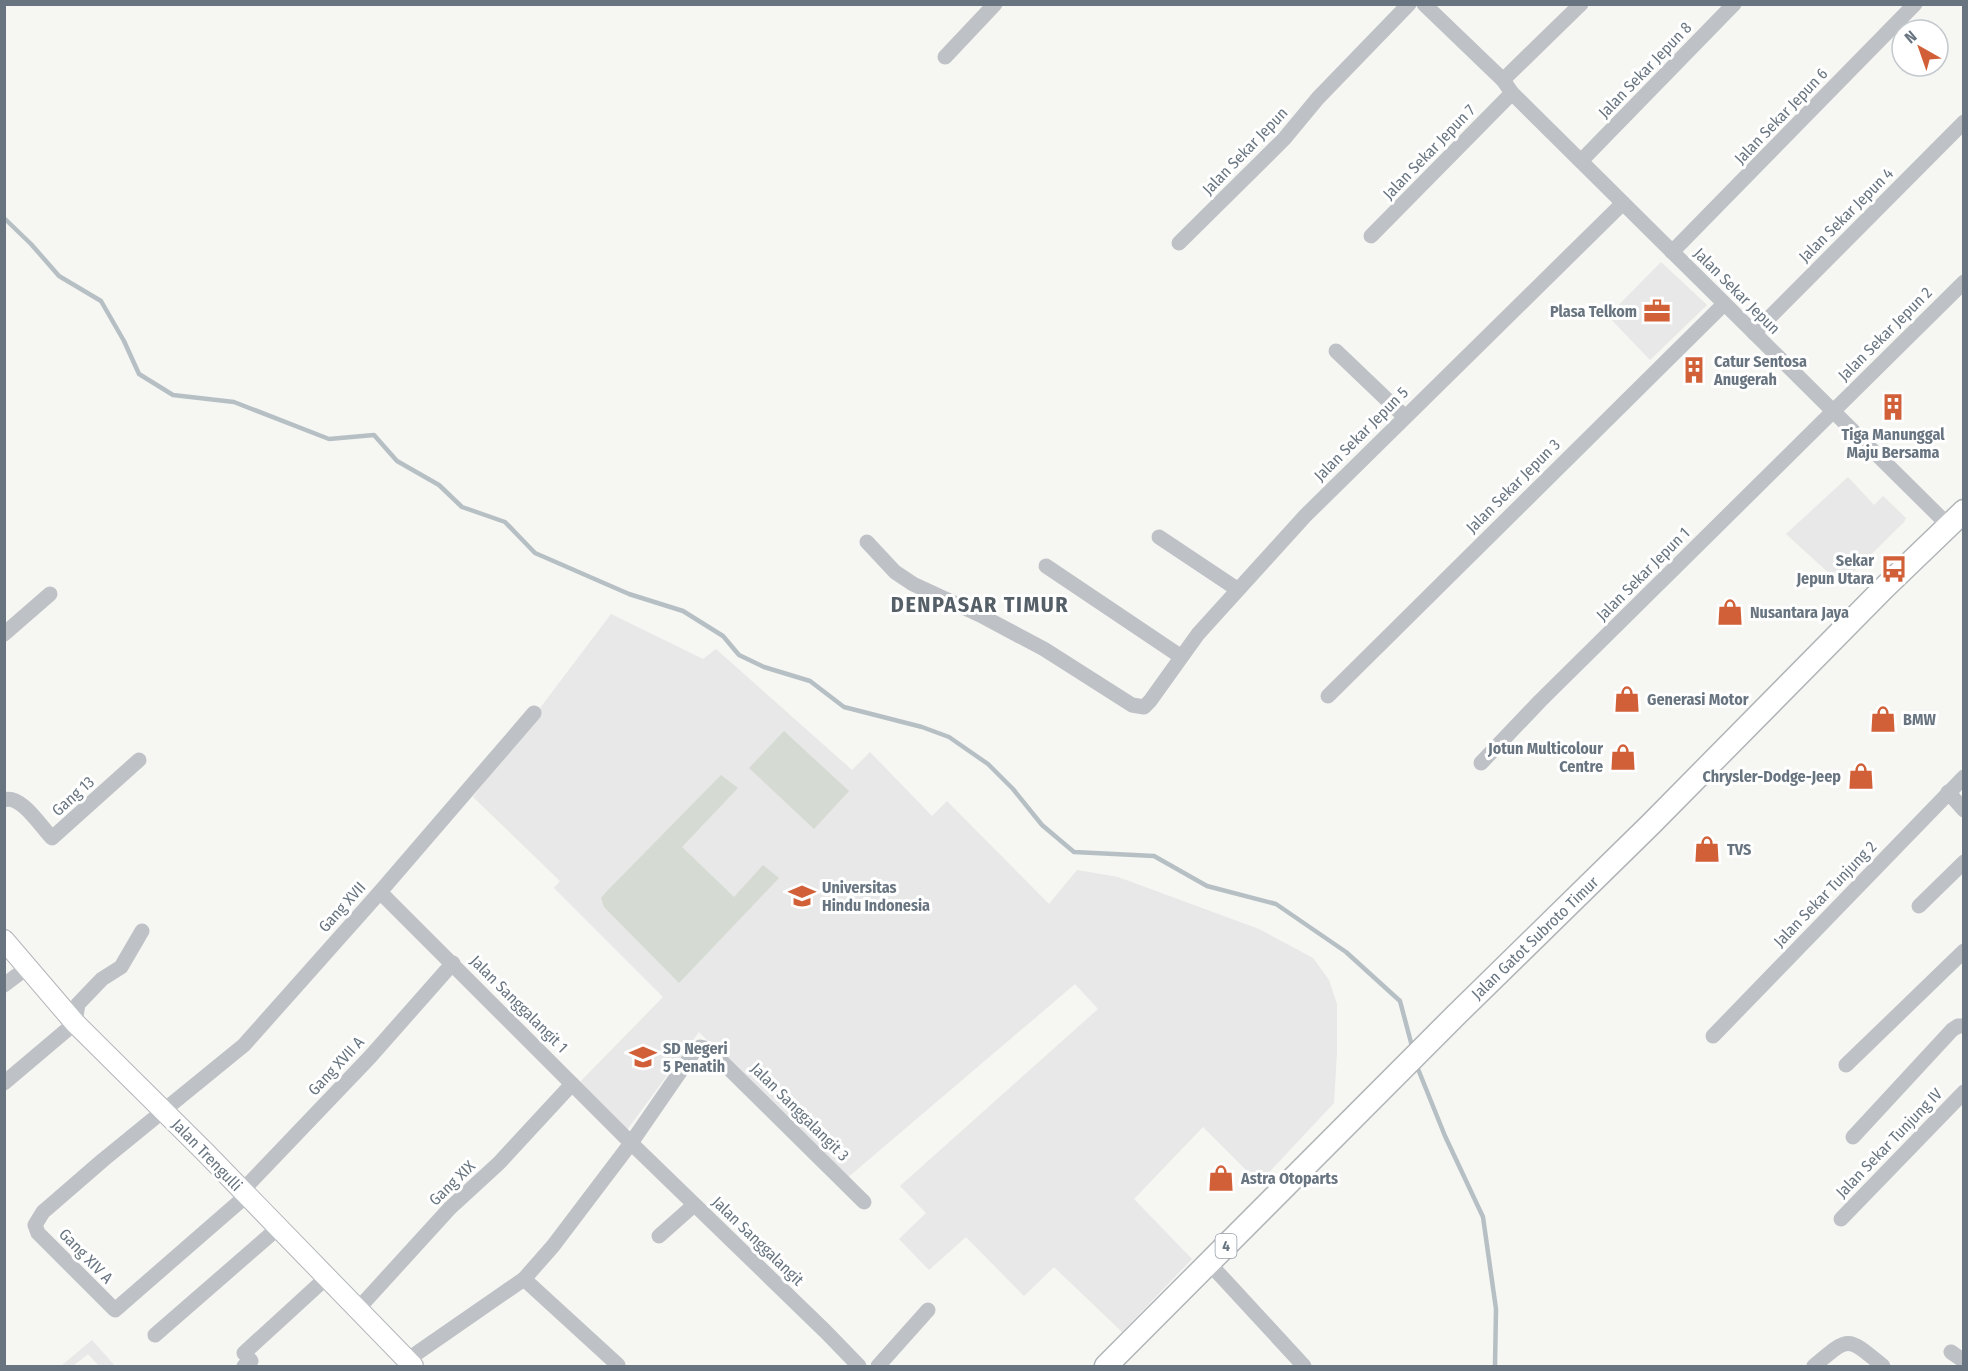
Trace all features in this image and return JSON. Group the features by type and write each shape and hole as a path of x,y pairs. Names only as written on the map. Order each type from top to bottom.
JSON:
{"highway":[{"name":"Jalan Gatot Subroto Timur","path":"1106,1366 1457,1014 1651,824 1884,587 1956,518"}],"main road":[{"name":"Jalan Trengulli","path":"4,940 75,1023 164,1111 410,1364"}],"street":[{"path":"945,57 995,4"},
{"name":"Jalan Sekar Jepun","path":"1179,243 1284,139 1318,98 1409,4"},
{"name":"Jalan Sekar Jepun","path":"1424,4 1833,411 1956,518"},
{"path":"1507,86 1581,4"},
{"name":"Jalan Sekar Jepun 8","path":"1581,161 1734,4"},
{"name":"Jalan Sekar Jepun 6","path":"1672,252 1915,4"},
{"name":"Jalan Sekar Jepun 7","path":"1371,236 1507,86"},
{"name":"Jalan Sekar Jepun 4","path":"1754,333 1964,122"},
{"name":"Jalan Sekar Jepun 5","path":"867,542 895,572 913,584 1035,644 1132,705 1144,707 1180,656 1237,589 1305,516 1404,416 1623,203"},
{"name":"Jalan Sekar Jepun 2","path":"1833,411 1964,282"},
{"name":"Jalan Sekar Jepun 3","path":"1328,696 1724,304"},
{"path":"1336,351 1404,416"},
{"name":"Jalan Sekar Jepun 1","path":"1481,763 1833,411"},
{"path":"1159,537 1237,589"},
{"path":"1046,566 1180,656"},
{"path":"4,634 50,594"},
{"name":"Gang XVII","path":"164,1111 244,1044 380,892 534,713"},
{"name":"Gang 13","path":"4,800 13,799 23,805 52,838 139,760"},
{"name":"Jalan Sekar Tunjung 2","path":"1713,1035 1964,777"},
{"path":"1948,792 1964,810"},
{"path":"1919,906 1964,862"},
{"name":"Jalan Sanggalangit 1","path":"380,892 631,1143"},
{"path":"4,1083 75,1023 78,1004 102,979 120,967 142,931"},
{"path":"1846,1065 1964,951"},
{"name":"Gang XVII A","path":"244,1193 453,963"},
{"path":"4,985 28,967"},
{"path":"1853,1137 1952,1030 1958,1026 1964,1026"},
{"name":"Jalan Sanggalangit 3","path":"631,1143 697,1049 704,1047 709,1049 864,1202"},
{"name":"Gang XIX","path":"357,1310 450,1208 499,1163 572,1084"},
{"name":"Jalan Sekar Tunjung IV","path":"1841,1219 1964,1092"},
{"name":"Gang XIV A","path":"164,1111 43,1212 35,1225 38,1233 115,1310 244,1193"},
{"path":"410,1364 524,1279 553,1246 631,1143"},
{"name":"Jalan Sanggalangit","path":"631,1143 859,1366"},
{"path":"659,1236 694,1204"},
{"path":"155,1335 278,1228"},
{"path":"1209,1263 1304,1366"},
{"path":"244,1366 251,1361 244,1353 326,1278"},
{"path":"524,1279 618,1365"},
{"path":"878,1366 928,1310"},
{"path":"1814,1366 1841,1344 1849,1343 1861,1348 1883,1366"},
{"path":"1951,1352 1964,1361"}],"shaded area":[{"name":"Plasa Telkom","path":"1661,262 1707,305 1650,360 1608,316"},
{"path":"1848,477 1874,505 1883,496 1906,518 1841,584 1786,534"},
{"name":"Universitas Hindu Indonesia","path":"611,614 703,659 716,649 852,770 870,752 932,816 947,801 1049,904 1077,870 1118,877 1259,929 1313,958 1329,980 1337,1004 1334,1103 1259,1183 1203,1127 1134,1199 1192,1259 1122,1332 1054,1267 1024,1296 966,1237 929,1270 899,1239 926,1213 900,1186 1098,1009 1075,984 846,1179 699,1032 627,1130 579,1083 663,997 554,888 560,881 473,797"},
{"path":"784,731 849,791 814,829 749,768"},
{"path":"721,775 738,788 682,847 734,897 763,865 779,878 679,983 604,907 601,898"},
{"path":"92,1340 115,1366 99,1366 88,1354 73,1366 61,1366"}],"waterway":[{"path":"4,218 59,276 101,301 124,341 139,374 173,395 234,402 329,439 374,435 397,461 439,485 462,507 505,522 535,553 629,594 683,611 723,636 739,655 764,667 810,681 844,707 922,727 949,737 988,764 1013,789 1042,825 1074,852 1154,856 1207,886 1276,904 1346,952 1400,1001 1413,1050"},
{"path":"1416,1064 1445,1136 1483,1217 1496,1309 1495,1366"}],"place":[{"name":"Plasa Telkom","path":"1657,311"},
{"name":"Catur Sentosa Anugerah","path":"1694,370"},
{"name":"Tiga Manunggal Maju Bersama","path":"1893,407"},
{"name":"Sekar Jepun Utara","path":"1894,569"},
{"name":"Nusantara Jaya","path":"1730,612"},
{"name":"Generasi Motor","path":"1627,699"},
{"name":"BMW","path":"1883,719"},
{"name":"Jotun Multicolour Centre","path":"1623,757"},
{"name":"Chrysler-Dodge-Jeep","path":"1861,776"},
{"name":"TVS","path":"1707,849"},
{"name":"Universitas Hindu Indonesia","path":"802,896"},
{"name":"SD Negeri 5 Penatih","path":"643,1057"},
{"name":"Astra Otoparts","path":"1221,1178"}],"district":[{"name":"DENPASAR TIMUR","path":"980,604"}]}
